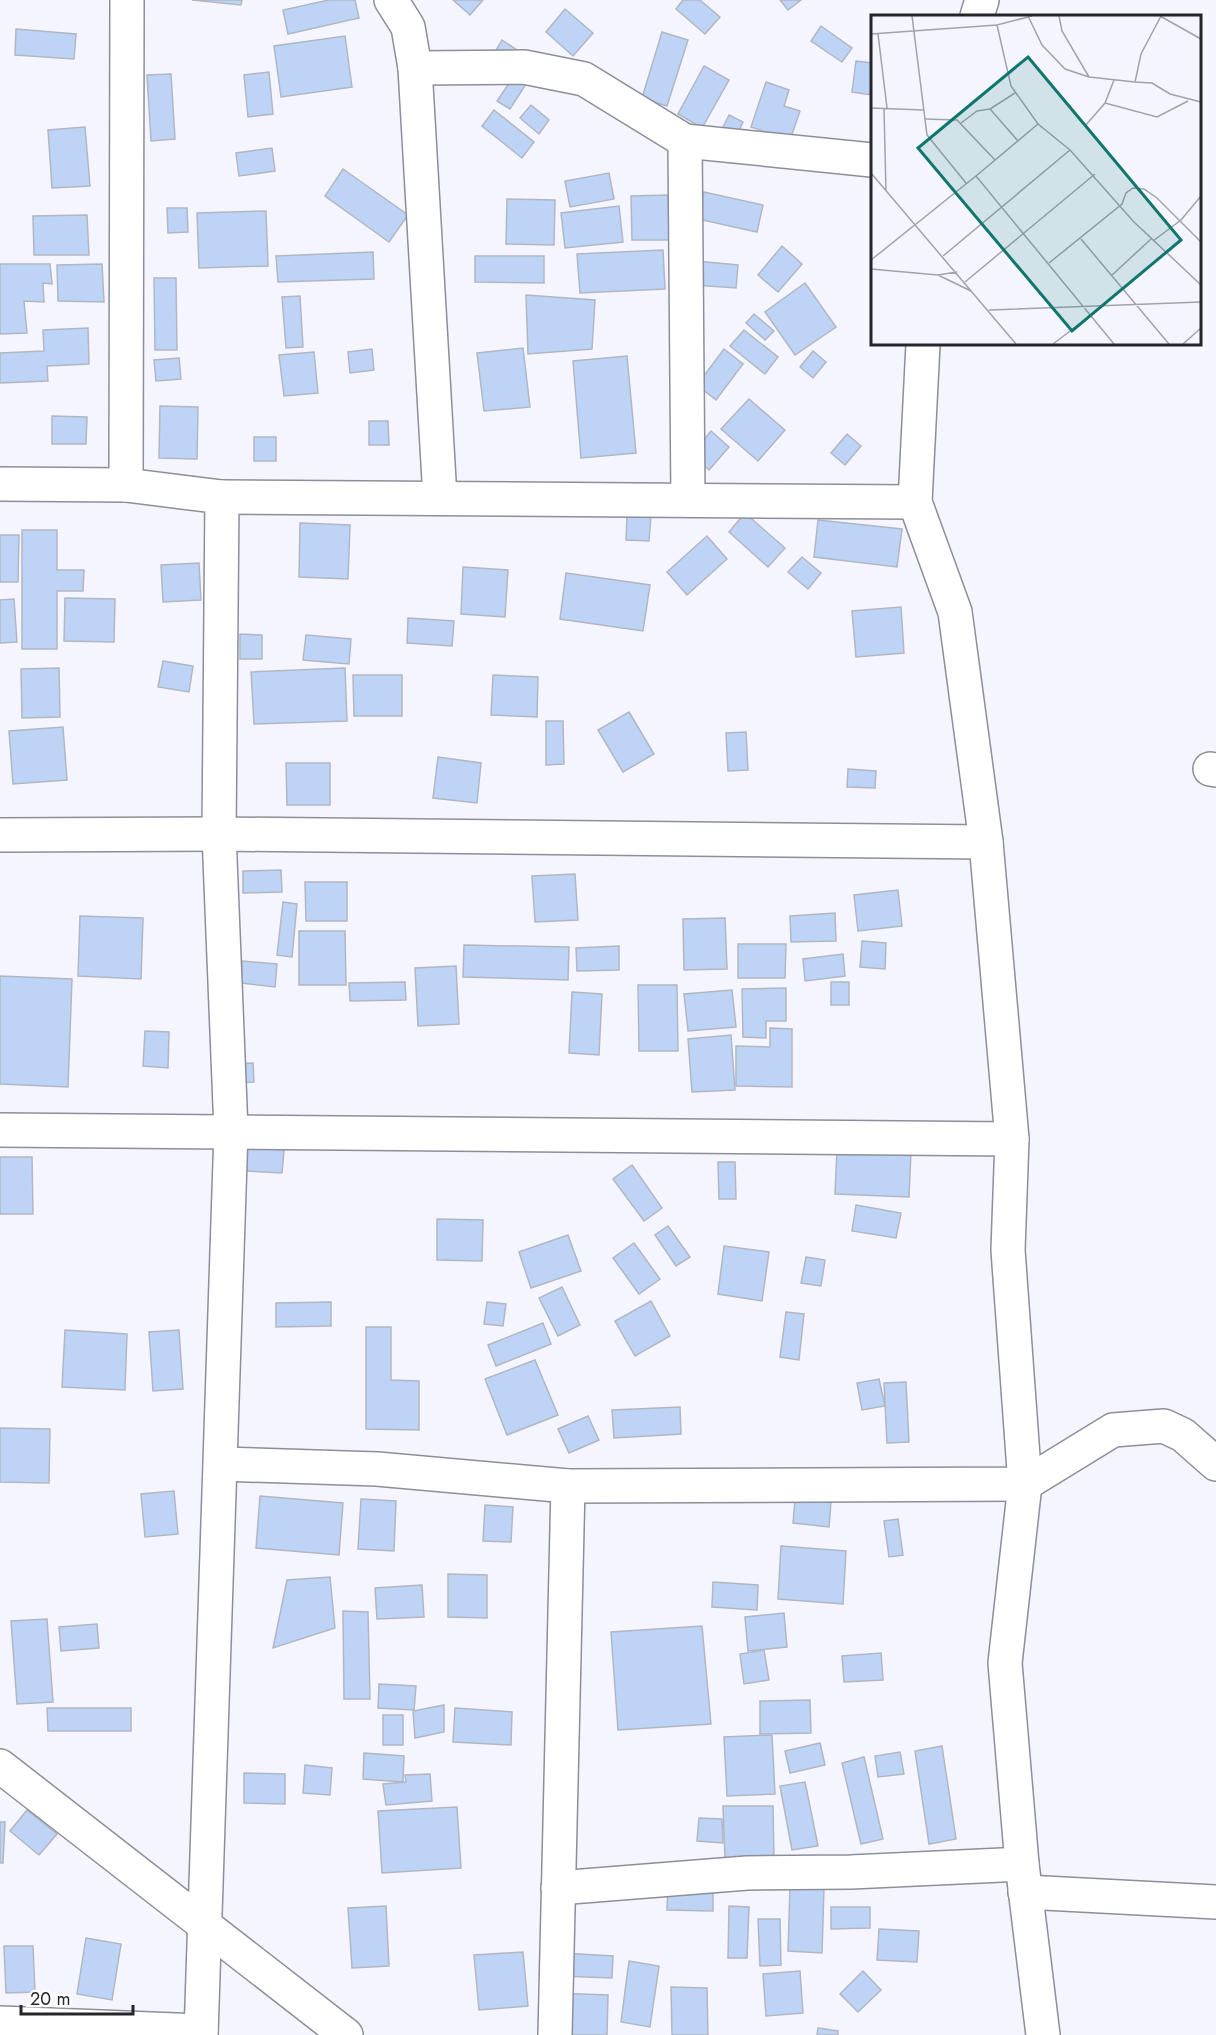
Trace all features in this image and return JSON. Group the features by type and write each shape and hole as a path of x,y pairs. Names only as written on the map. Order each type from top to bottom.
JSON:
{"street":[{"path":"126,485 127,0"},
{"path":"392,0 408,27 415,68 440,498"},
{"path":"977,15 982,0"},
{"path":"415,68 524,67 584,79 685,141 871,160"},
{"path":"685,141 688,500"},
{"path":"923,345 915,502 955,612 986,842 1012,1139 1008,1250 1024,1484 1005,1663 1023,1878 1043,2035"},
{"path":"0,484 126,485 222,497 915,502"},
{"path":"0,2023 201,2033 231,1131 219,834 222,497"},
{"path":"0,835 219,834 986,842"},
{"path":"0,1130 1012,1139"},
{"path":"221,1464 377,1469 567,1486 1024,1484 1113,1430 1164,1426 1173,1430 1216,1464"},
{"path":"555,2035 567,1486"},
{"path":"0,1766 346,2035"},
{"path":"558,1888 747,1873 851,1872 1023,1878 1216,1902"}],"building":[{"path":"192,0 242,0 241,5"},
{"path":"329,0 355,0 359,18 288,34 283,10"},
{"path":"453,0 483,0 470,15"},
{"path":"683,0 700,0 720,17 705,34 676,9"},
{"path":"780,0 801,0 788,10"},
{"path":"565,9 593,33 573,56 546,32"},
{"path":"821,26 852,48 842,62 811,41"},
{"path":"16,29 76,34 74,59 15,55"},
{"path":"662,32 688,40 667,106 642,98"},
{"path":"345,36 352,87 281,97 274,46"},
{"path":"502,40 517,50 507,66 492,57"},
{"path":"856,61 871,63 871,95 852,92"},
{"path":"704,66 729,80 702,128 678,114"},
{"path":"269,72 273,114 248,117 244,75"},
{"path":"516,73 528,81 510,109 497,101"},
{"path":"171,74 175,139 151,141 147,75"},
{"path":"766,82 789,90 784,106 800,111 790,140 751,127"},
{"path":"531,105 549,120 539,134 520,118"},
{"path":"494,110 534,142 522,158 482,126"},
{"path":"729,115 743,122 734,141 719,135"},
{"path":"85,127 90,186 52,188 48,130"},
{"path":"272,148 275,171 239,176 236,153"},
{"path":"343,169 408,215 389,242 325,196"},
{"path":"609,173 614,199 570,207 565,181"},
{"path":"704,192 763,205 757,232 698,219"},
{"path":"668,195 669,240 632,240 631,196"},
{"path":"507,199 555,200 554,245 506,244"},
{"path":"619,206 623,242 565,248 561,213"},
{"path":"167,208 187,208 188,232 168,233"},
{"path":"266,211 268,266 199,268 197,213"},
{"path":"87,215 89,255 34,255 33,216"},
{"path":"782,246 802,264 778,292 758,275"},
{"path":"663,250 665,289 580,293 577,254"},
{"path":"373,252 374,279 278,282 276,256"},
{"path":"475,256 544,256 544,283 475,282"},
{"path":"696,261 738,265 736,288 694,285"},
{"path":"0,264 50,264 52,284 43,283 44,302 24,301 27,333 0,334"},
{"path":"102,264 104,302 58,301 57,265"},
{"path":"154,278 176,278 177,350 155,350"},
{"path":"805,283 836,327 795,355 765,312"},
{"path":"526,295 595,300 592,349 528,354"},
{"path":"300,296 303,347 286,348 282,297"},
{"path":"754,314 774,331 765,340 746,323"},
{"path":"88,328 89,364 47,366 48,381 0,383 0,353 44,351 43,330"},
{"path":"744,330 778,357 765,374 730,346"},
{"path":"523,348 530,407 484,411 477,353"},
{"path":"372,349 374,370 350,373 348,352"},
{"path":"724,349 743,364 716,400 697,385"},
{"path":"813,351 826,362 813,378 800,367"},
{"path":"314,352 318,393 284,396 279,355"},
{"path":"627,356 636,453 581,458 573,361"},
{"path":"179,358 181,379 156,381 154,360"},
{"path":"749,399 785,430 758,461 721,429"},
{"path":"160,406 198,407 197,459 159,458"},
{"path":"52,416 87,417 86,444 52,444"},
{"path":"369,421 388,421 389,445 369,445"},
{"path":"711,431 729,447 709,470 691,455"},
{"path":"847,434 861,446 845,465 831,453"},
{"path":"254,437 276,437 276,461 254,461"},
{"path":"745,513 785,548 768,567 729,532"},
{"path":"627,514 651,516 649,541 626,540"},
{"path":"818,520 902,529 897,567 814,557"},
{"path":"300,523 350,525 348,579 299,577"},
{"path":"22,530 57,530 57,570 84,570 83,591 57,591 57,649 22,649"},
{"path":"0,535 19,535 18,582 0,582"},
{"path":"707,536 727,559 687,595 667,572"},
{"path":"802,557 821,573 808,589 788,572"},
{"path":"199,563 201,600 163,602 161,565"},
{"path":"463,567 508,570 505,617 461,614"},
{"path":"566,573 650,585 643,631 560,619"},
{"path":"65,598 115,599 114,642 64,641"},
{"path":"14,599 17,642 0,643 0,600"},
{"path":"901,607 904,653 856,657 852,611"},
{"path":"408,618 454,621 452,646 407,643"},
{"path":"240,634 262,635 262,659 240,659"},
{"path":"306,635 351,639 349,664 303,660"},
{"path":"163,661 193,666 189,692 158,687"},
{"path":"59,668 60,717 22,718 21,669"},
{"path":"345,668 347,721 254,724 251,672"},
{"path":"353,675 402,675 402,716 354,716"},
{"path":"493,675 538,677 537,717 491,715"},
{"path":"629,712 654,754 623,772 598,730"},
{"path":"546,721 563,721 564,764 546,765"},
{"path":"63,727 67,780 13,784 9,731"},
{"path":"746,732 748,770 728,771 726,733"},
{"path":"438,757 481,763 477,803 433,798"},
{"path":"286,763 330,763 330,805 287,805"},
{"path":"848,769 876,771 875,788 847,787"},
{"path":"281,870 282,892 243,893 243,871"},
{"path":"575,874 578,920 535,922 532,876"},
{"path":"305,882 347,882 347,921 306,921"},
{"path":"898,890 902,926 858,931 854,895"},
{"path":"283,902 297,904 292,957 277,955"},
{"path":"835,913 836,941 791,942 790,916"},
{"path":"80,916 143,918 141,979 78,976"},
{"path":"725,918 727,969 684,970 683,919"},
{"path":"299,931 345,931 346,985 299,985"},
{"path":"862,941 886,943 885,969 860,967"},
{"path":"738,944 786,944 785,978 738,978"},
{"path":"464,945 569,947 568,980 463,977"},
{"path":"619,946 619,970 577,971 576,948"},
{"path":"843,954 845,976 805,981 803,959"},
{"path":"242,961 277,964 275,987 241,983"},
{"path":"456,966 459,1024 418,1026 415,968"},
{"path":"0,976 72,979 68,1087 0,1084"},
{"path":"405,982 406,1000 350,1001 349,983"},
{"path":"831,982 849,982 849,1005 831,1005"},
{"path":"638,985 677,985 678,1051 639,1051"},
{"path":"786,988 786,1021 766,1021 766,1038 743,1037 742,989"},
{"path":"732,990 736,1027 688,1031 684,994"},
{"path":"572,992 602,994 599,1055 569,1053"},
{"path":"770,1028 792,1029 792,1087 736,1086 736,1046 770,1047"},
{"path":"145,1031 169,1032 168,1068 143,1066"},
{"path":"731,1035 735,1090 692,1092 688,1039"},
{"path":"253,1063 254,1082 233,1083 232,1064"},
{"path":"247,1147 284,1150 282,1173 246,1171"},
{"path":"837,1149 911,1152 909,1197 835,1194"},
{"path":"0,1157 32,1157 33,1214 0,1214"},
{"path":"718,1162 735,1162 736,1199 719,1199"},
{"path":"632,1165 662,1208 644,1221 613,1179"},
{"path":"856,1205 901,1213 896,1238 852,1231"},
{"path":"437,1219 483,1220 482,1261 437,1260"},
{"path":"668,1226 690,1257 676,1266 655,1235"},
{"path":"568,1235 581,1271 531,1288 519,1252"},
{"path":"634,1243 660,1279 639,1294 613,1258"},
{"path":"724,1246 769,1252 762,1301 718,1294"},
{"path":"806,1257 825,1260 821,1286 801,1283"},
{"path":"562,1287 580,1325 558,1336 539,1298"},
{"path":"651,1301 670,1336 635,1356 615,1321"},
{"path":"331,1302 331,1326 276,1327 276,1303"},
{"path":"487,1302 506,1304 503,1326 484,1324"},
{"path":"786,1312 804,1314 799,1360 780,1357"},
{"path":"543,1323 551,1344 496,1366 488,1345"},
{"path":"366,1327 391,1327 391,1380 419,1381 419,1430 366,1429"},
{"path":"65,1330 127,1334 125,1390 62,1387"},
{"path":"179,1330 183,1389 153,1391 149,1332"},
{"path":"535,1360 558,1415 507,1435 485,1379"},
{"path":"879,1379 885,1406 862,1410 857,1383"},
{"path":"906,1382 909,1442 887,1443 884,1383"},
{"path":"680,1407 681,1434 614,1438 612,1410"},
{"path":"588,1416 599,1440 569,1453 558,1429"},
{"path":"0,1428 50,1429 49,1483 0,1482"},
{"path":"174,1491 178,1534 145,1537 141,1494"},
{"path":"260,1496 343,1503 339,1555 256,1548"},
{"path":"361,1499 396,1501 394,1551 358,1549"},
{"path":"795,1499 831,1502 829,1527 793,1523"},
{"path":"485,1505 513,1507 511,1542 483,1541"},
{"path":"898,1519 903,1555 889,1557 884,1521"},
{"path":"781,1546 846,1551 843,1604 778,1599"},
{"path":"448,1574 487,1575 487,1618 448,1617"},
{"path":"330,1577 335,1628 273,1648 287,1580"},
{"path":"713,1582 758,1585 757,1610 712,1607"},
{"path":"422,1585 424,1617 377,1619 375,1588"},
{"path":"343,1611 368,1612 370,1699 344,1699"},
{"path":"784,1613 787,1647 748,1651 745,1617"},
{"path":"47,1619 53,1702 17,1704 11,1621"},
{"path":"97,1624 99,1648 61,1651 59,1627"},
{"path":"702,1626 711,1724 618,1730 611,1632"},
{"path":"764,1650 769,1680 744,1684 740,1654"},
{"path":"881,1653 883,1680 844,1682 842,1656"},
{"path":"379,1684 416,1686 414,1710 378,1708"},
{"path":"810,1700 811,1733 760,1734 760,1701"},
{"path":"444,1705 444,1732 415,1738 413,1711"},
{"path":"47,1708 131,1708 131,1731 48,1731"},
{"path":"455,1708 512,1712 511,1745 453,1742"},
{"path":"383,1715 403,1715 403,1745 383,1745"},
{"path":"772,1735 775,1794 727,1796 724,1737"},
{"path":"820,1743 825,1765 790,1773 785,1751"},
{"path":"942,1746 956,1839 929,1844 915,1751"},
{"path":"900,1752 904,1774 878,1777 875,1756"},
{"path":"364,1753 404,1756 403,1782 363,1779"},
{"path":"864,1757 883,1839 861,1844 842,1763"},
{"path":"305,1765 332,1768 330,1795 303,1793"},
{"path":"244,1773 285,1774 285,1804 244,1803"},
{"path":"430,1774 432,1801 386,1805 383,1784 406,1782 405,1775"},
{"path":"805,1782 818,1846 792,1850 780,1786"},
{"path":"723,1806 773,1806 774,1859 725,1859"},
{"path":"457,1807 461,1868 382,1873 378,1811"},
{"path":"27,1810 57,1834 39,1855 10,1831"},
{"path":"699,1818 722,1819 723,1843 697,1841"},
{"path":"0,1822 5,1822 3,1863 0,1863"},
{"path":"668,1882 713,1884 713,1911 667,1910"},
{"path":"790,1886 824,1887 822,1953 788,1951"},
{"path":"386,1906 389,1966 352,1968 348,1908"},
{"path":"729,1906 749,1907 747,1958 728,1958"},
{"path":"831,1907 870,1907 870,1928 831,1929"},
{"path":"758,1919 780,1919 781,1965 760,1966"},
{"path":"879,1929 919,1931 917,1962 877,1960"},
{"path":"86,1938 121,1944 112,2000 77,1994"},
{"path":"4,1946 33,1946 35,1992 6,1993"},
{"path":"523,1952 528,2006 479,2010 474,1955"},
{"path":"562,1953 613,1956 612,1978 560,1976"},
{"path":"629,1961 659,1966 650,2027 621,2022"},
{"path":"800,1971 803,2013 766,2016 763,1974"},
{"path":"863,1971 881,1990 858,2012 840,1994"},
{"path":"671,1987 707,1988 708,2035 672,2035"},
{"path":"555,1993 608,1995 607,2035 554,2035"},
{"path":"818,2028 838,2031 838,2035 817,2035"}]}
